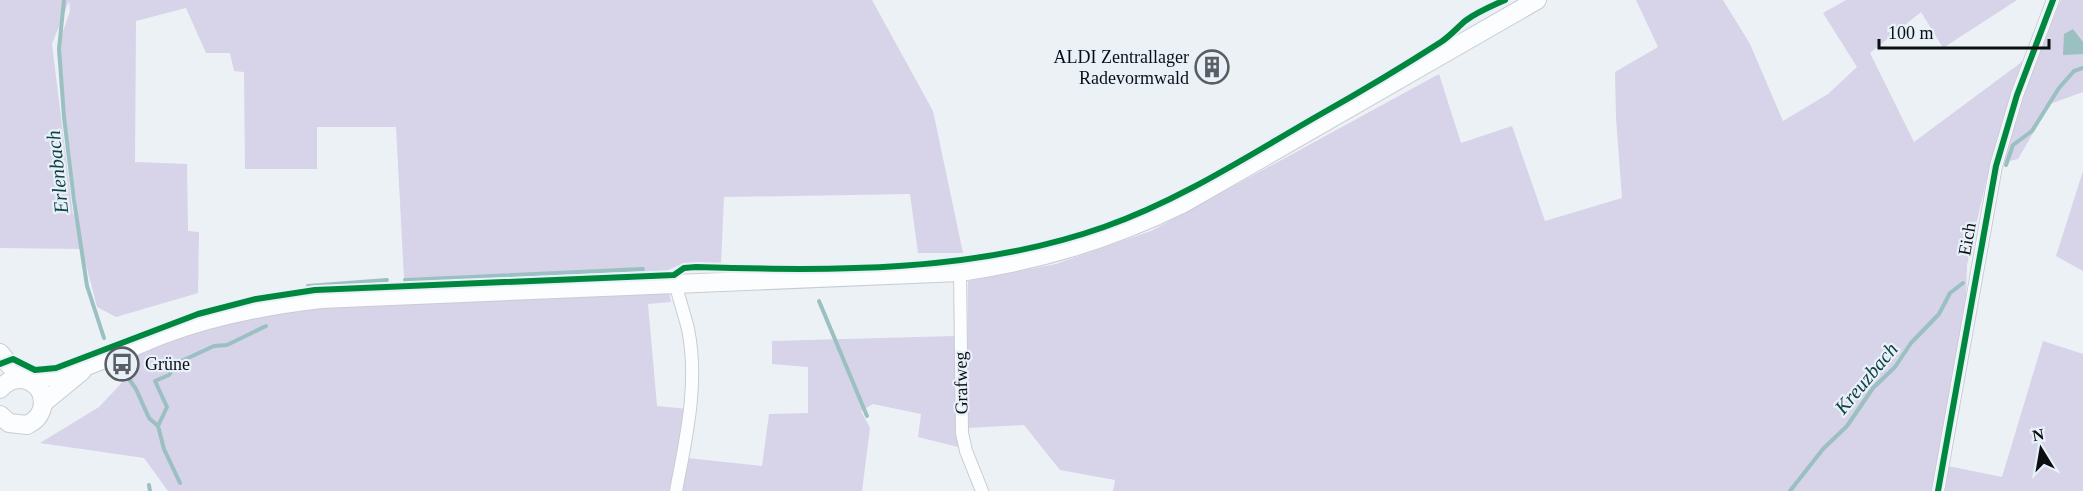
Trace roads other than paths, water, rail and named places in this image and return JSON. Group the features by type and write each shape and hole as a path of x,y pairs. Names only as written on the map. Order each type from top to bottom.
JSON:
{"main road":[{"path":"0,389 6,382 91,364 193,325 296,302 399,293 960,272 1044,257 1113,235 1182,204 1264,159 1537,0"},
{"path":"0,353 25,379 40,390 43,403 40,414 32,422 8,430 0,415"},
{"path":"43,403 91,364"}],"street":[{"name":"Eich","path":"1938,491 1996,166 2017,94 2053,0"},
{"name":"Grafweg","path":"960,272 962,433 982,491"},
{"path":"675,284 688,330 691,387 689,425 676,491"}],"water":[{"path":"2073,29 2083,42 2083,54 2063,55 2064,34"}],"waterway":[{"name":"Erlenbach","path":"64,0 59,49 64,117 87,286 104,338"},
{"name":"Kreuzbach","path":"2006,165 2013,145 2032,131 2059,88 2074,71 2083,68"},
{"path":"405,280 643,269"},
{"path":"308,286 387,280"},
{"name":"Kreuzbach","path":"1790,491 1823,449 1847,426 1873,388 1895,367 1911,343 1939,314 1950,293 1963,283"},
{"path":"819,301 867,416"},
{"path":"158,426 167,407 155,381 169,375 177,363 214,346 227,345 266,326"},
{"name":"Erlenbach","path":"124,372 136,389 149,418 158,426 164,449 180,483"},
{"path":"149,485 150,491"}],"place":[{"name":"ALDI Zentrallager Radevormwald","path":"1212,67"},
{"name":"Grüne","path":"122,364"}]}
